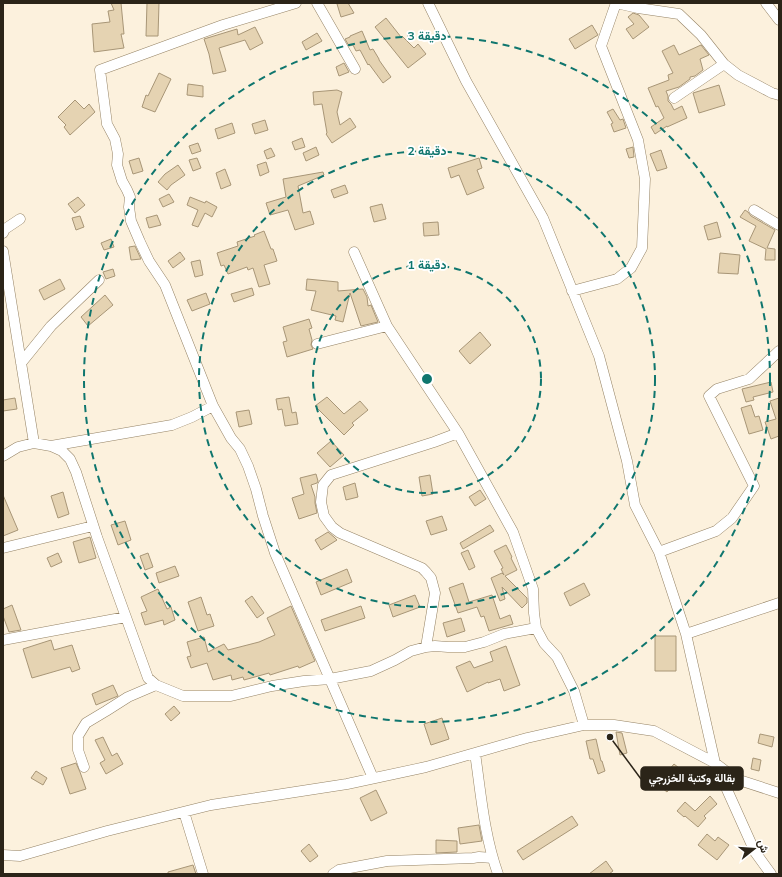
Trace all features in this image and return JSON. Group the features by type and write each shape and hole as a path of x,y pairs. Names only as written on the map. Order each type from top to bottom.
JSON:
{"street":[{"path":"296,3 223,25 100,70 107,124 115,139 118,154 117,165 122,181 130,197 129,207 131,221 149,261 165,285 213,406 231,438 240,449 248,466 256,489 262,516 275,553 373,778"},
{"path":"317,3 356,70"},
{"path":"428,3 466,81 543,218 599,356 627,461 635,505 659,552 686,634 715,763 755,852 771,874"},
{"path":"572,291 617,279 631,268 642,248 645,179 638,140 601,46 616,3 679,14 701,34 724,64 738,75 772,93 779,95"},
{"path":"766,3 779,20"},
{"path":"674,98 724,64"},
{"path":"754,210 779,225"},
{"path":"3,233 5,229 20,219"},
{"path":"3,251 34,443"},
{"path":"354,252 387,326 458,432 513,532 533,589 536,628 544,643 557,657 574,691 584,725"},
{"path":"21,363 51,326 99,280"},
{"path":"317,344 387,326"},
{"path":"659,552 716,532 732,518 754,486 709,396 717,389 749,379 778,355"},
{"path":"51,446 172,425 213,406"},
{"path":"426,646 435,594 431,578 422,568 340,533 332,527 324,516 321,502 322,491 323,485 331,475 434,442 458,432"},
{"path":"3,456 18,447 34,443 51,446 62,451 70,459 76,472 93,526 148,678 156,685 183,696 231,696 272,686 330,679 371,671 395,660 411,650 426,646 465,647 484,642 504,634 536,628"},
{"path":"3,548 93,526"},
{"path":"686,634 779,603"},
{"path":"3,640 126,617"},
{"path":"84,767 78,750 78,736 86,723 128,697 156,685"},
{"path":"3,855 20,856 107,831 211,804 347,784 426,767 527,738 584,725 614,725 654,731 715,763 736,779 779,793"},
{"path":"474,753 486,834 498,874"},
{"path":"184,812 203,874"},
{"path":"333,874 339,870 387,861 479,857 492,858"}],"building":[{"path":"111,3 121,3 124,34 121,34 124,48 94,52 92,24 110,22 108,11 114,10"},
{"path":"147,3 159,3 158,36 146,36"},
{"path":"348,3 354,13 341,17 337,4"},
{"path":"633,13 639,15 649,27 633,39 626,29 634,24 628,17"},
{"path":"386,18 401,37 402,36 414,48 418,44 426,54 408,68 375,27"},
{"path":"592,25 598,35 575,49 569,39"},
{"path":"255,27 263,43 250,50 245,40 219,48 226,71 213,74 204,39 237,29 238,35"},
{"path":"362,31 370,50 373,49 391,77 383,83 369,64 368,65 360,50 356,51 353,45 349,46 345,39"},
{"path":"317,33 322,41 306,50 302,42"},
{"path":"674,45 679,55 701,45 709,55 700,59 703,70 695,76 690,77 690,79 679,87 666,91 668,101 674,110 682,106 687,118 667,126 655,134 651,127 664,118 658,106 656,107 648,88 669,80 668,75 673,73 662,51"},
{"path":"344,63 349,72 339,76 336,67"},
{"path":"159,73 171,79 155,112 142,107 146,95 148,96"},
{"path":"188,84 203,86 203,97 187,95"},
{"path":"719,85 725,105 699,113 693,93"},
{"path":"337,90 342,92 337,112 340,125 350,118 356,127 332,143 326,134 322,104 314,105 313,92"},
{"path":"75,100 84,109 89,104 95,112 70,135 64,127 66,125 58,117"},
{"path":"613,109 620,120 623,119 626,128 614,132 611,124 613,123 607,112"},
{"path":"265,120 268,130 255,134 252,124"},
{"path":"232,123 235,133 218,139 215,129"},
{"path":"302,138 305,147 295,150 292,142"},
{"path":"198,143 201,151 192,154 189,146"},
{"path":"316,147 319,155 306,161 303,153"},
{"path":"633,147 634,157 629,158 626,149"},
{"path":"271,148 275,156 267,159 264,151"},
{"path":"661,150 667,168 657,171 650,154"},
{"path":"139,158 143,171 133,174 129,161"},
{"path":"197,158 201,168 193,171 189,160"},
{"path":"479,158 482,168 477,170 484,188 467,195 459,175 451,178 448,168"},
{"path":"266,162 269,172 260,176 257,165"},
{"path":"178,165 185,175 171,185 167,190 158,182 165,174"},
{"path":"225,169 231,185 221,189 216,173"},
{"path":"323,172 324,175 298,186 303,213 310,211 314,224 295,230 288,210 270,215 266,203 286,197 283,179"},
{"path":"345,185 348,193 334,198 331,190"},
{"path":"169,194 174,202 163,207 159,199"},
{"path":"78,197 85,205 75,213 68,204"},
{"path":"190,197 205,203 206,201 217,207 212,217 205,213 198,227 192,225 198,210 187,205"},
{"path":"382,204 386,219 374,222 370,207"},
{"path":"745,210 751,216 775,230 767,248 775,249 775,260 765,260 766,249 749,241 756,226 740,217"},
{"path":"157,215 161,225 149,228 146,218"},
{"path":"80,216 84,227 76,230 72,218"},
{"path":"438,222 439,235 424,236 423,223"},
{"path":"717,222 721,237 708,240 704,226"},
{"path":"264,231 277,261 264,265 270,284 259,287 253,268 248,270 247,267 228,274 224,265 221,266 217,253 238,246 237,242 255,236 254,235"},
{"path":"111,239 114,247 104,250 101,243"},
{"path":"135,246 141,259 131,260 129,247"},
{"path":"180,252 185,259 173,268 168,261"},
{"path":"720,253 740,255 738,274 718,273"},
{"path":"200,260 203,275 195,277 191,262"},
{"path":"113,269 115,276 106,279 103,272"},
{"path":"60,279 65,289 44,300 39,290"},
{"path":"307,279 338,282 338,291 363,289 367,297 368,306 371,305 378,322 361,326 350,293 343,322 335,320 336,316 311,310 316,291 306,290"},
{"path":"252,288 254,295 234,302 231,294"},
{"path":"206,293 210,304 192,311 187,300"},
{"path":"105,295 113,305 88,326 81,317"},
{"path":"309,319 312,328 309,329 313,349 287,357 283,342 287,341 283,327"},
{"path":"480,332 491,345 470,364 459,351"},
{"path":"771,382 773,392 753,397 754,400 746,402 742,389"},
{"path":"289,397 292,413 296,412 298,424 285,426 282,409 278,410 276,399"},
{"path":"327,397 344,414 360,401 368,410 352,423 354,425 344,435 315,406"},
{"path":"15,398 17,409 3,411 3,400"},
{"path":"779,398 779,436 771,439 765,422 776,419 770,401"},
{"path":"751,405 755,417 759,416 763,430 749,434 741,408"},
{"path":"249,410 252,424 239,427 236,412"},
{"path":"331,441 344,455 330,467 317,453"},
{"path":"316,474 318,481 317,483 311,485 315,497 317,513 299,519 292,498 304,494 300,478"},
{"path":"430,475 433,494 422,496 419,477"},
{"path":"355,483 358,497 346,500 343,487"},
{"path":"480,490 486,499 475,506 469,497"},
{"path":"63,492 69,514 58,518 51,496"},
{"path":"3,495 18,530 3,536"},
{"path":"442,516 447,530 431,535 426,521"},
{"path":"125,521 131,540 118,545 111,525"},
{"path":"490,525 494,531 463,549 460,543"},
{"path":"328,532 337,540 321,550 315,540"},
{"path":"90,537 96,558 79,563 73,542"},
{"path":"506,545 517,570 505,576 527,598 527,603 522,608 502,587 505,599 500,601 491,578 502,573 504,575 501,569 503,568 494,551"},
{"path":"468,550 475,567 469,570 461,553"},
{"path":"58,553 62,562 51,567 47,558"},
{"path":"148,553 153,567 145,570 140,556"},
{"path":"175,566 179,576 159,583 156,573"},
{"path":"347,569 352,582 321,595 316,582"},
{"path":"463,583 469,602 492,595 500,619 510,615 513,624 489,631 484,616 481,617 477,607 458,613 449,588"},
{"path":"584,583 590,595 570,606 564,593"},
{"path":"158,589 167,609 171,607 175,620 164,625 163,620 145,625 141,613 147,611 141,597"},
{"path":"415,595 420,607 393,617 389,605"},
{"path":"252,596 264,613 257,618 245,601"},
{"path":"201,597 207,615 210,614 214,626 198,631 188,602"},
{"path":"12,605 21,630 9,632 3,616 3,609"},
{"path":"291,606 315,661 299,668 298,666 270,675 269,673 244,680 243,677 232,680 231,675 213,680 207,663 191,668 187,657 191,656 187,642 204,637 208,652 224,644 228,650 259,642 275,635 267,618"},
{"path":"361,606 365,618 325,631 321,620"},
{"path":"461,618 465,631 447,637 443,623"},
{"path":"655,636 676,636 676,671 655,671"},
{"path":"51,640 54,650 72,645 80,669 72,672 70,667 32,678 23,649"},
{"path":"506,646 520,685 504,691 500,679 488,682 467,692 456,667 470,661 474,668 493,661 490,652"},
{"path":"113,685 118,696 96,705 92,694"},
{"path":"174,706 180,713 171,721 165,714"},
{"path":"442,718 449,739 431,745 424,724"},
{"path":"616,732 622,733 627,753 620,755"},
{"path":"760,734 774,737 772,747 758,743"},
{"path":"103,737 112,756 117,753 123,764 106,774 100,763 105,760 95,740"},
{"path":"596,739 605,771 598,774 593,759 590,759 586,741"},
{"path":"753,758 761,760 759,771 751,769"},
{"path":"76,763 86,789 70,794 61,768"},
{"path":"674,764 684,772 667,792 657,784"},
{"path":"36,771 47,778 43,785 31,778"},
{"path":"376,790 387,813 371,821 360,798"},
{"path":"710,796 717,804 704,816 706,818 698,827 677,811 685,802 695,811"},
{"path":"572,816 578,825 523,860 517,851"},
{"path":"479,825 482,841 460,844 458,828"},
{"path":"707,834 715,841 718,837 729,845 717,860 698,845"},
{"path":"436,840 457,841 457,852 436,853"},
{"path":"309,844 318,856 310,862 301,851"},
{"path":"606,861 613,871 609,874 589,874"},
{"path":"193,865 196,874 168,874 168,872"}],"place":[{"name":"بقالة وكتبة الخزرجي","path":"610,737"}]}
